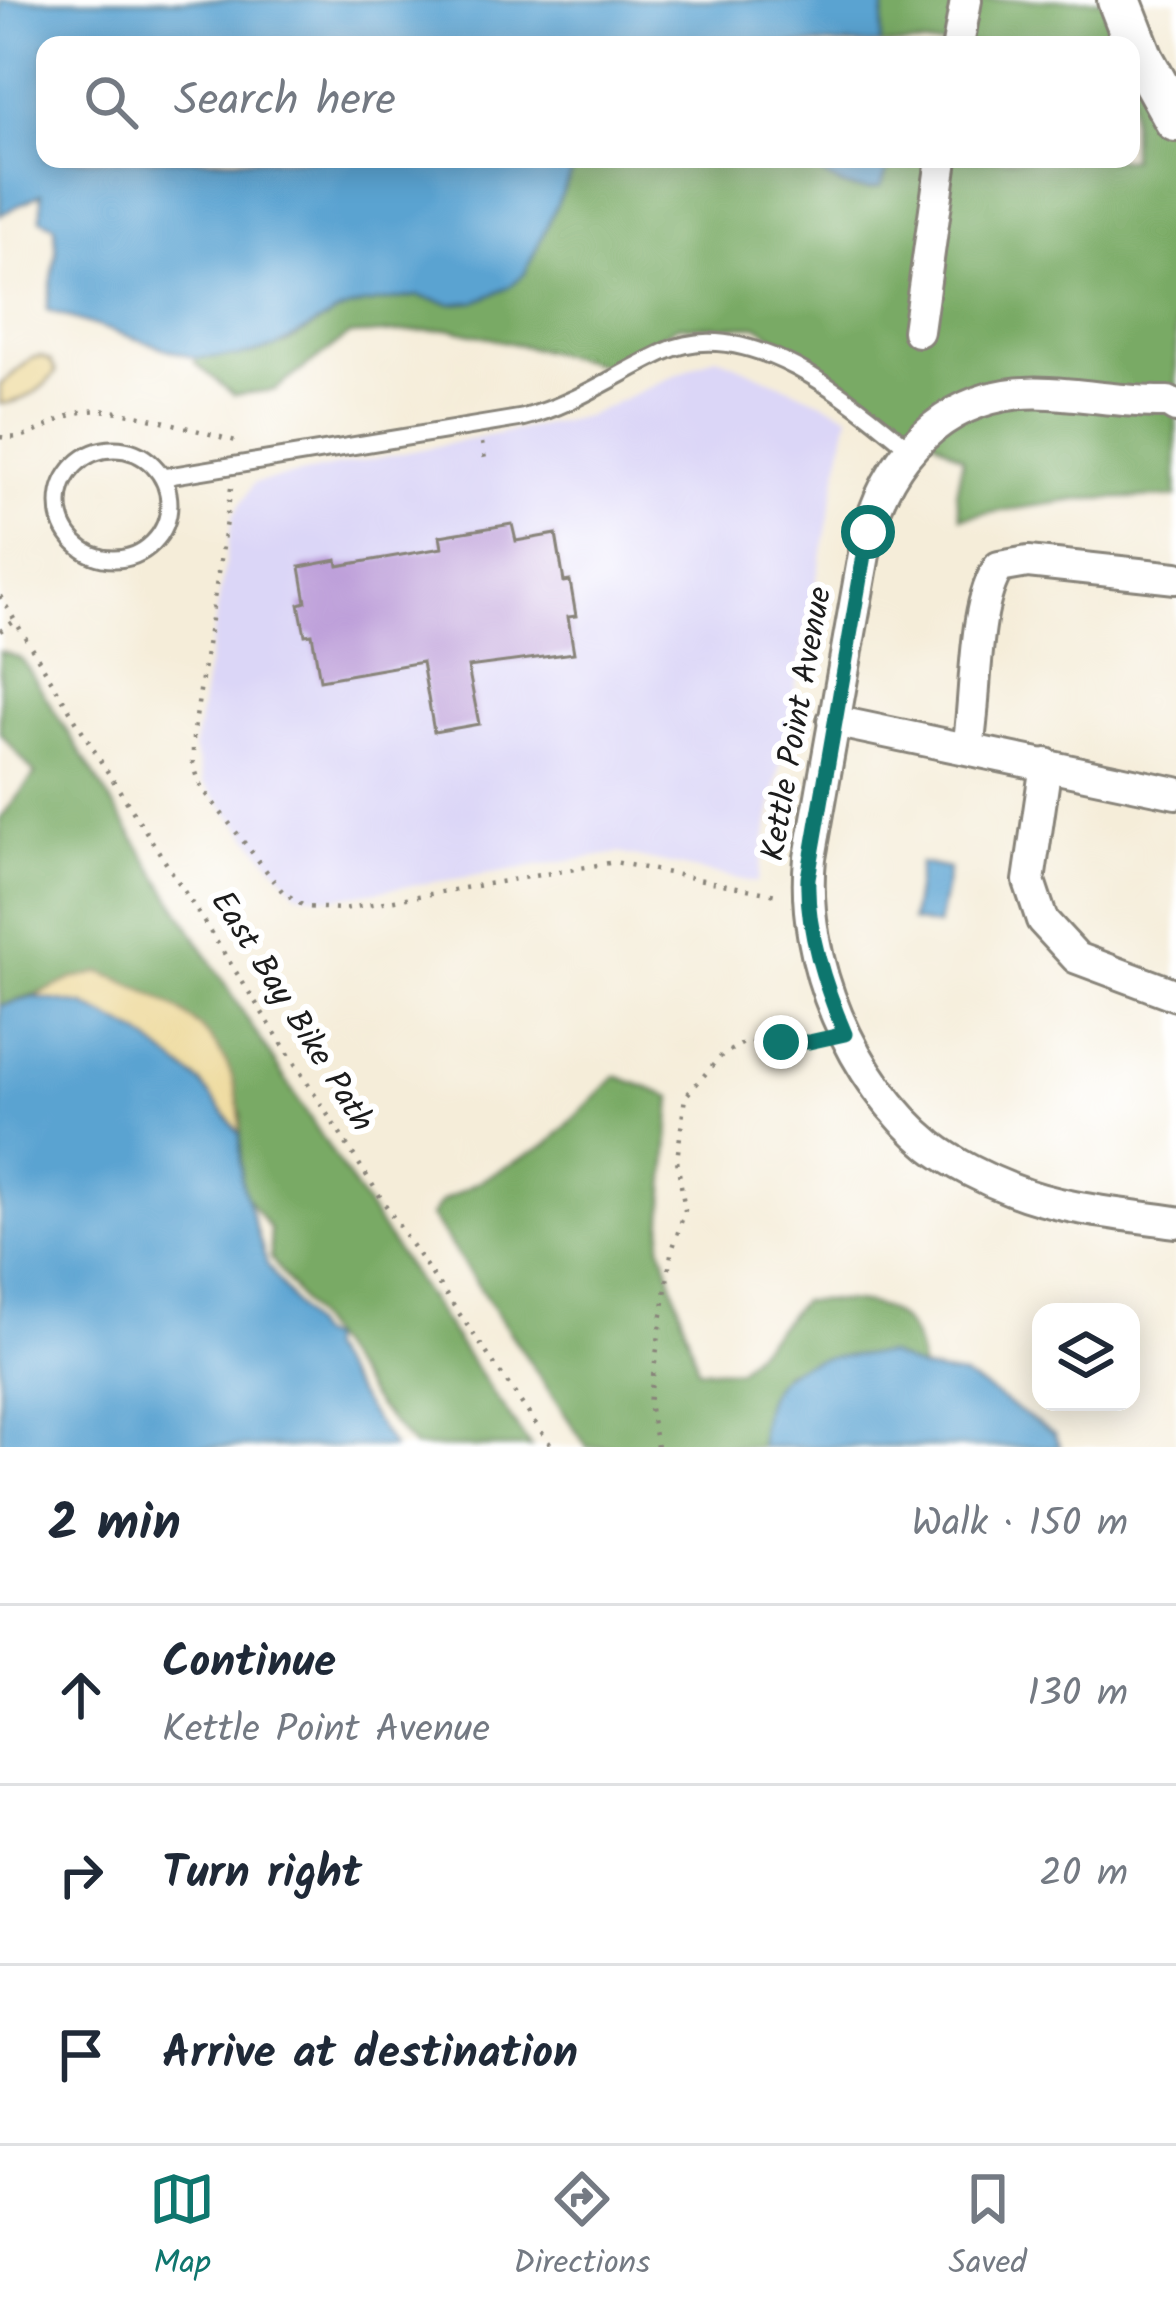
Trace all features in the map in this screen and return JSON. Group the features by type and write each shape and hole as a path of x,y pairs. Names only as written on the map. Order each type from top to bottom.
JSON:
{"main road":[{"path":"1119,0 1133,36"},
{"path":"1140,54 1176,120"}],"street":[{"path":"959,36 965,0"},
{"path":"918,332 940,168"},
{"name":"Kettle Point Avenue","path":"1173,402 1046,392 1000,396 952,414 910,449 884,486 868,532 807,897 825,986 860,1067 932,1148 1014,1191 1176,1222"},
{"path":"968,747 981,621 988,583 998,567 1028,562 1176,578"},
{"path":"833,722 1176,793"},
{"path":"1046,764 1029,881 1042,920 1077,958 1176,995"}],"lane":[{"path":"163,477 554,410 668,350 704,343 746,348 808,374 852,401 910,449"},
{"path":"120,448 137,453 163,477 169,512 164,529 139,554 122,559 86,552 61,524 60,486 84,457 120,448"}],"path":[{"path":"0,437 35,436 61,418 90,410 236,441 193,763 201,787 292,901 319,910 343,909 615,862 763,895 807,897"},
{"path":"482,444 484,459"},
{"name":"East Bay Bike Path","path":"0,596 408,1240 552,1447"},
{"path":"0,632 15,621"},
{"path":"657,1447 649,1403 671,1254 685,1210 677,1160 685,1097 722,1054 747,1041 809,1042 845,1034"}],"shaded area":[{"path":"717,356 849,414 757,883 619,853 332,898 297,893 203,783 194,749 233,516 254,483 587,416"}],"green space":[{"path":"885,0 1119,0 1136,36 881,36"},
{"path":"1140,45 1176,122 1176,497 1083,499 961,517 956,493 963,458 758,326 678,326 607,366 451,329 349,335 275,390 234,395 195,363 194,358 252,354 286,343 338,312 362,304 417,296 451,304 525,273 574,168 816,168 851,188 881,186 888,168 1140,168"},
{"path":"0,651 22,659 334,1156 531,1447 414,1447 378,1407 271,1258 270,1229 246,1196 241,1179 241,1112 166,1003 101,972 0,1006 0,819 35,774 0,733"},
{"path":"616,1076 672,1097 661,1245 698,1369 738,1370 802,1301 823,1301 863,1303 896,1316 909,1328 921,1369 885,1358 852,1355 783,1373 761,1447 587,1447 431,1216 441,1202 548,1144"}],"sand":[{"path":"41,356 51,361 56,372 51,379 24,398 0,404 0,385"},
{"path":"101,972 157,997 202,1029 231,1073 240,1134 200,1082 84,1006 34,997"}],"water":[{"path":"0,0 885,0 881,36 36,36 36,168 574,168 525,273 508,288 475,302 451,304 417,296 363,304 338,312 275,347 239,356 194,358 47,310 55,226 41,219 41,194 0,215"},
{"path":"816,168 888,168 881,186 861,189 831,180"},
{"path":"920,863 949,869 938,926 911,921"},
{"path":"34,997 84,1005 139,1033 200,1082 240,1134 241,1179 267,1264 316,1334 327,1339 327,1350 393,1447 0,1447 0,1006"},
{"path":"887,1354 921,1369 962,1376 985,1388 1054,1434 1060,1447 761,1447 769,1394 780,1378 814,1361"}],"building":[{"path":"512,524 516,541 556,534 564,582 570,581 576,616 568,617 574,653 468,667 479,724 434,732 422,662 320,680 312,634 305,635 299,604 306,602 300,567 337,560 338,566 442,548 440,536"}],"route":[{"path":"781,1042 845,1034 825,986 807,897 868,532"}]}
